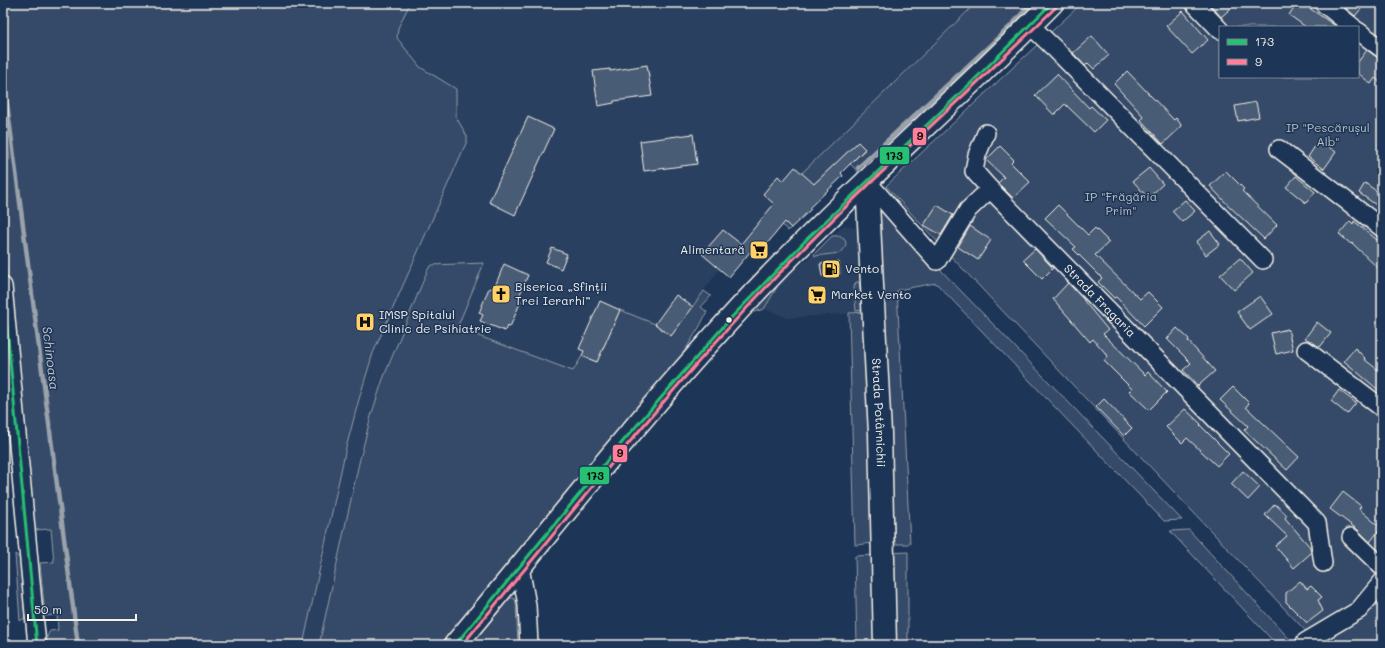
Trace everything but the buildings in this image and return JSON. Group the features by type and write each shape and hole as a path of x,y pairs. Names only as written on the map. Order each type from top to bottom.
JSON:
{"street":[{"path":"455,645 634,427 731,318 809,237 1052,3"},
{"path":"1194,3 1219,29"},
{"path":"1323,3 1353,26"},
{"path":"1030,25 1263,260"},
{"path":"1359,31 1382,49"},
{"name":"Strada Fragaria","path":"986,134 977,155 974,171 1317,523 1323,564"},
{"path":"1279,149 1382,228"},
{"path":"868,181 937,261 968,210 990,189"},
{"name":"Strada Potârnichii","path":"868,181 880,433 885,645"},
{"path":"3,286 37,645"},
{"path":"1306,350 1382,408"},
{"path":"1351,537 1382,567"},
{"path":"520,567 527,605 529,645"},
{"path":"1304,642 1359,610 1382,582"}],"shaded area":[{"name":"IMSP Spitalul Clinic de Psihiatrie","path":"7,3 975,3 802,173 722,266 671,336 432,645 90,645"},
{"path":"844,225 862,230 868,312 788,318 764,309 751,313 775,286 814,254"}],"green space":[{"path":"3,3 410,3 398,28 397,38 420,67 456,89 456,117 467,136 467,141 373,353 346,448 303,645 47,645 47,636 50,631 58,630 57,615 45,616 40,563 54,562 51,529 35,530 3,236 3,165 10,159 3,106"},
{"path":"976,3 1044,3 863,176 850,164 865,150 858,142 780,216 791,228 788,231 769,211 802,173"},
{"name":"IP \"Frăgăria Prim\"","path":"1082,3 1382,3 1382,645 1316,645 1317,643 886,186"},
{"path":"879,206 1182,520 1164,521 936,283 897,290 910,544 895,544 881,292"},
{"path":"832,236 839,236 844,239 846,245 843,250 840,253 815,256 814,254"},
{"path":"484,263 457,328 573,371 582,356 597,362 620,310 655,324 671,336 704,291 711,296 701,307 707,312 676,365 592,463 442,645 319,645 359,463 371,416 383,379 428,269 432,265"},
{"path":"856,282 859,282 863,310 856,311 854,287"},
{"path":"775,286 777,287 764,309 751,313"},
{"path":"868,312 874,543 855,545 849,313"},
{"path":"1189,530 1295,645 1277,645 1170,531"},
{"path":"908,552 908,645 892,645 890,553"},
{"path":"15,554 20,558 25,618 20,621"},
{"path":"874,555 875,645 857,645 855,556"},
{"path":"510,598 514,598 516,602 518,645 468,645 502,604"}],"waterway":[{"path":"858,168 1012,25 1031,3"},
{"name":"Schinoasa","path":"3,73 78,645"}],"transit line":[{"name":"173","path":"455,645 625,439 731,318 809,237 972,82 1052,3"},
{"name":"9","path":"462,645 652,415 731,325 806,246 1056,7"},
{"name":"173","path":"3,286 37,645"}],"place":[{"name":"Alimentară","path":"759,250"},
{"name":"Vento","path":"831,269"},
{"name":"Biserica „Sfinții Trei Ierarhi”","path":"501,294"},
{"name":"Market Vento","path":"817,295"},
{"name":"IMSP Spitalul Clinic de Psihiatrie","path":"365,322"}],"park label":[{"name":"IP \"Pescărușul Alb\"","path":"1328,135"}]}
